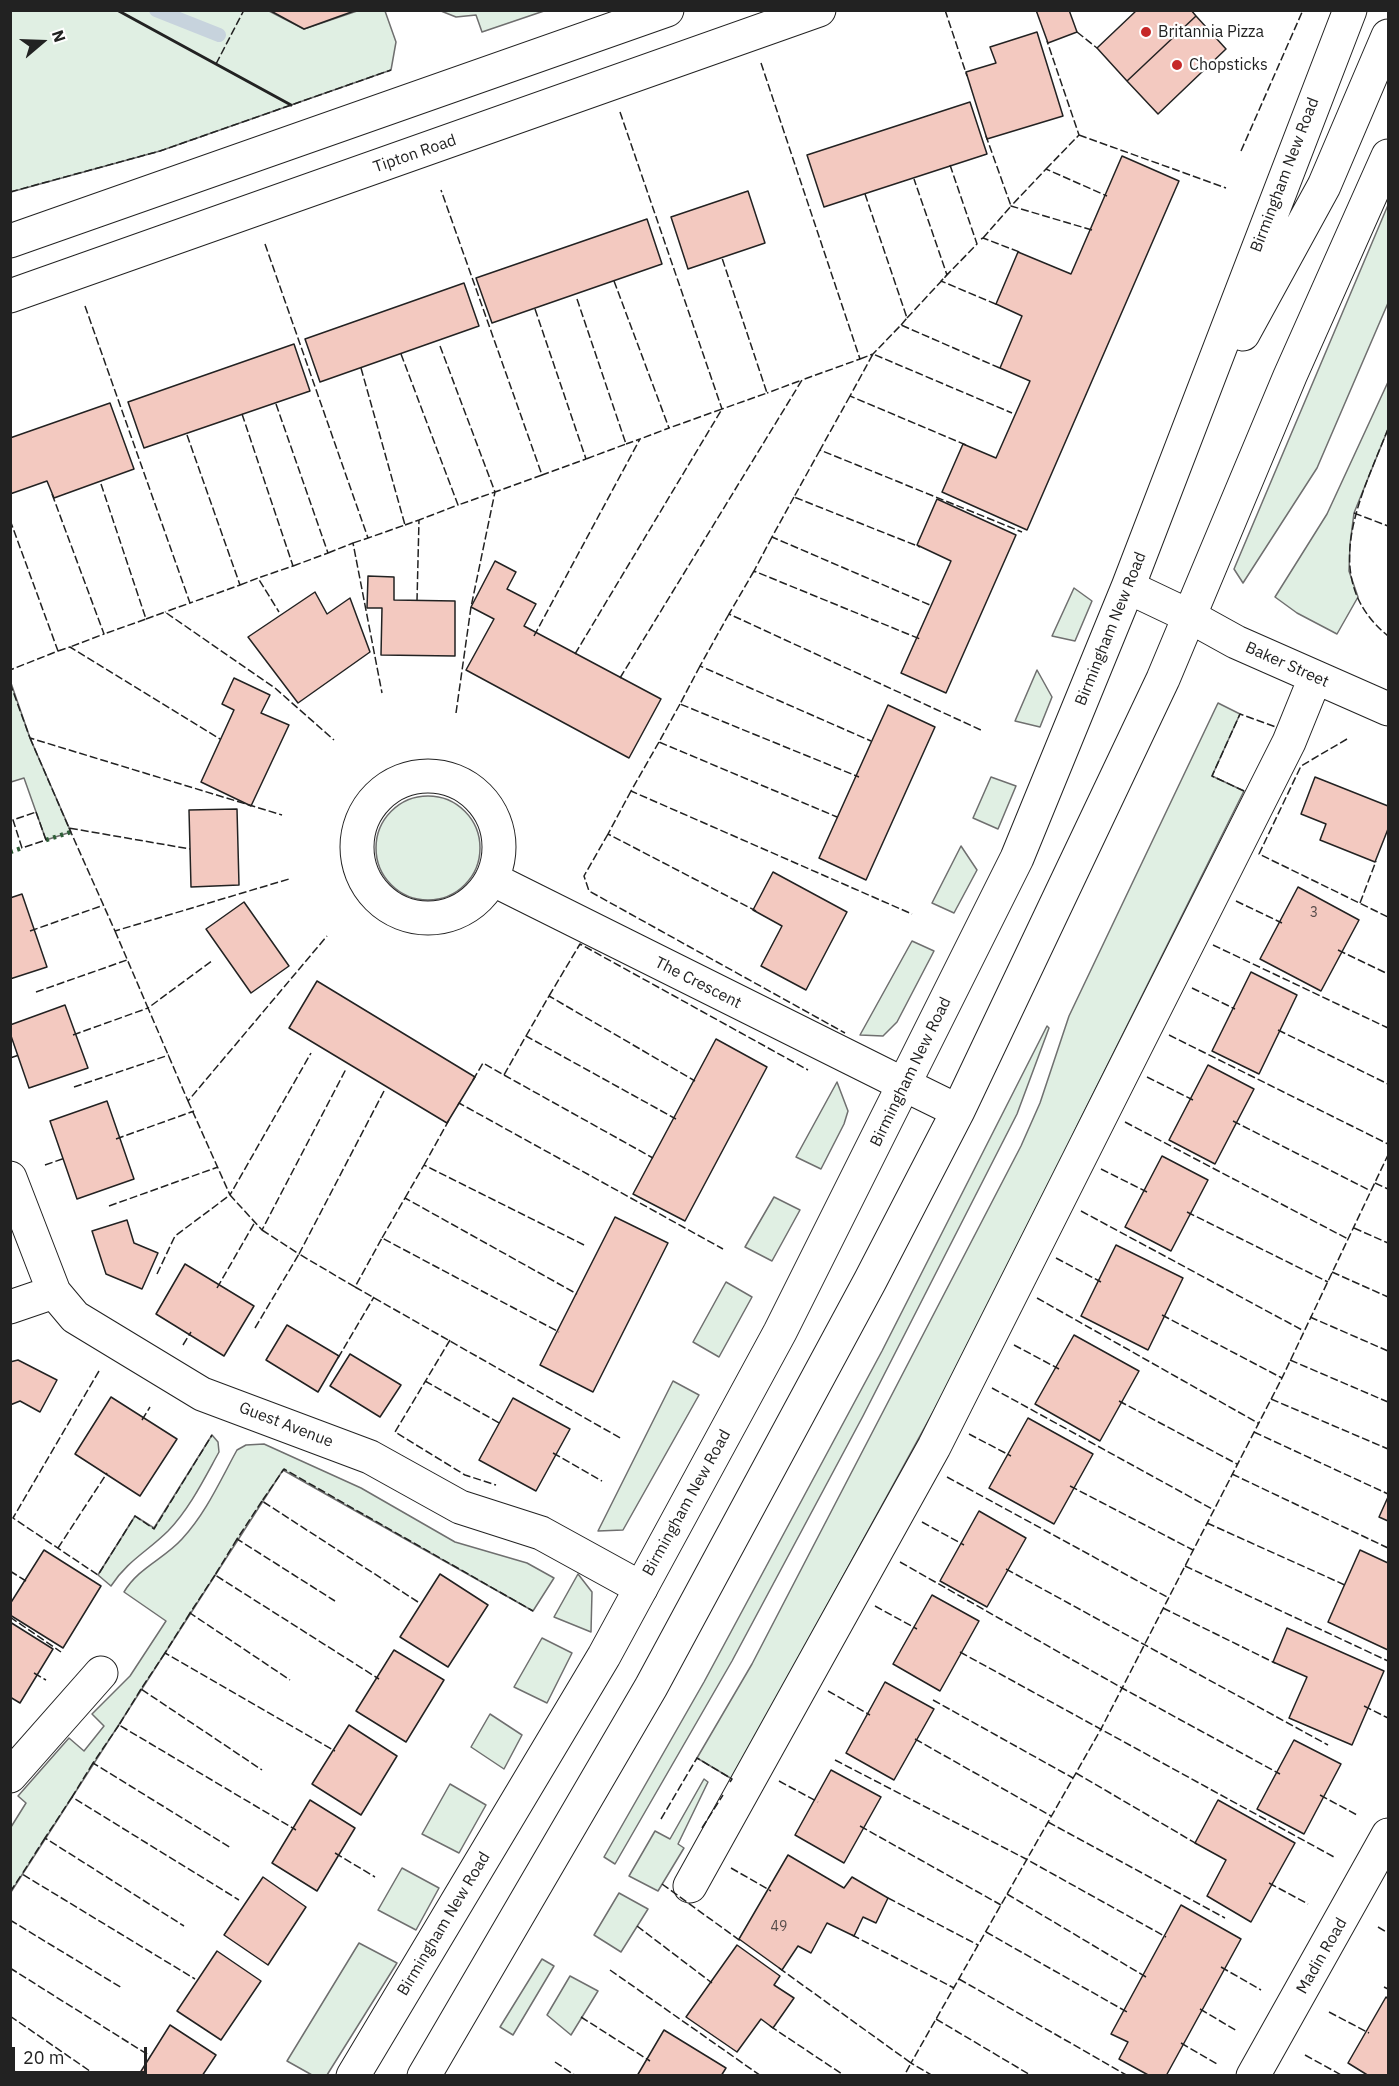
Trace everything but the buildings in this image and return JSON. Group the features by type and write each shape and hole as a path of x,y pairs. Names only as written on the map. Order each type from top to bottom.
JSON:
{"main road":[{"path":"10,241 667,10"},
{"name":"Tipton Road","path":"10,296 819,10"},
{"name":"Birmingham New Road","path":"353,2076 598,1666 641,1588 780,1332 1017,858 1187,439 1281,183 1350,10"},
{"path":"1187,439 1324,186 1389,36"},
{"path":"424,2076 651,1687 870,1281 958,1111 1163,680 1290,376 1389,156"},
{"name":"Baker Street","path":"1128,587 1189,616 1236,642 1389,709"},
{"path":"690,1886 934,1448 1289,742 1315,678"},
{"path":"430,775 454,780 475,792 490,811 498,833 499,856 492,879 478,898 458,912 436,918 413,917 391,908 374,893 361,873 357,850 359,827 369,806 386,789 407,778 430,775"},
{"name":"The Crescent","path":"492,879 958,1111"},
{"name":"Guest Avenue","path":"10,1178 54,1293 75,1317 202,1394 369,1457 460,1508 541,1533 641,1588"},
{"path":"10,1307 54,1293"},
{"path":"10,1776 101,1673"},
{"name":"Madin Road","path":"1253,2076 1389,1835"}],"green space":[{"path":"11,11 269,11 304,29 357,11 385,11 396,42 391,70 160,151 11,192"},
{"path":"441,11 544,11 482,32 476,15 456,17"},
{"path":"1388,205 1388,303 1317,468 1243,583 1234,569"},
{"path":"1388,382 1388,429 1354,513 1349,571 1358,597 1337,634 1297,613 1275,597 1327,514"},
{"path":"1074,588 1092,601 1075,641 1052,636"},
{"path":"1037,670 1052,697 1040,727 1015,721"},
{"path":"11,683 30,738 71,832 46,840 24,778 11,782"},
{"path":"1218,703 1240,714 1212,776 1244,791 1079,1122 990,1308 732,1779 697,1758 752,1664 1021,1146 1040,1103 1069,1016"},
{"path":"991,777 1016,786 998,829 973,818"},
{"path":"428,796 448,800 465,811 476,828 480,848 476,868 465,885 448,896 428,900 408,896 391,885 380,868 376,848 380,828 391,811 408,800"},
{"path":"961,846 977,870 954,913 932,903"},
{"path":"912,941 934,951 897,1022 883,1036 860,1035"},
{"path":"1047,1026 1049,1028 1017,1114 863,1416 732,1661 615,1864 604,1857 704,1682 882,1351"},
{"path":"837,1082 848,1111 844,1124 821,1169 796,1157"},
{"path":"774,1197 800,1210 772,1261 745,1247"},
{"path":"726,1282 752,1297 719,1357 693,1342"},
{"path":"673,1381 699,1395 623,1530 598,1531"},
{"path":"212,1435 218,1442 219,1452 190,1503 168,1531 131,1563 111,1586 98,1575 135,1516 154,1528"},
{"path":"264,1444 361,1488 455,1542 527,1563 554,1578 533,1611 283,1470 11,1892 11,1827 26,1803 18,1796 69,1738 84,1751 104,1726 92,1714 130,1676 166,1621 124,1592 136,1576 175,1546 191,1529 237,1450 246,1445"},
{"path":"578,1574 592,1592 591,1632 554,1617"},
{"path":"542,1638 572,1653 547,1703 514,1687"},
{"path":"490,1714 522,1735 504,1769 471,1747"},
{"path":"704,1779 708,1782 678,1844 684,1848 658,1891 629,1876 655,1831 670,1839"},
{"path":"450,1784 486,1805 459,1853 422,1834"},
{"path":"402,1868 439,1888 416,1930 378,1910"},
{"path":"619,1893 648,1909 621,1952 594,1935"},
{"path":"359,1943 397,1963 327,2075 312,2075 287,2061"},
{"path":"542,1959 554,1966 513,2035 500,2027"},
{"path":"570,1976 598,1991 571,2035 547,2015"}],"waterway":[{"path":"156,10 219,35"}],"hedge":[{"path":"46,840 71,832"},
{"path":"10,852 22,848"}],"fence":[{"path":"216,64 244,10"},
{"path":"945,10 967,76"},
{"path":"1241,151 1303,10"},
{"path":"1077,32 1097,48"},
{"path":"1046,169 1079,135 1047,41"},
{"path":"761,63 860,359 802,380"},
{"path":"10,192 160,151 391,70"},
{"path":"620,112 722,409 767,393 722,258"},
{"path":"1079,135 1226,188"},
{"path":"983,238 1011,206 986,136"},
{"path":"950,165 977,244 941,281 998,305"},
{"path":"1092,230 1011,206 1046,169 1107,196"},
{"path":"907,318 947,275 914,179"},
{"path":"440,346 495,492 542,475 441,190"},
{"path":"865,194 907,318 901,325"},
{"path":"981,239 1022,253"},
{"path":"265,244 368,538 353,543"},
{"path":"614,281 669,428 640,439"},
{"path":"577,299 626,444 586,459"},
{"path":"85,306 190,603 165,612"},
{"path":"535,309 586,459 542,475"},
{"path":"860,359 873,354 901,325 1002,369"},
{"path":"401,354 458,505 419,520"},
{"path":"966,445 850,396 873,354 1012,413"},
{"path":"361,368 405,525 368,538"},
{"path":"620,678 802,380 767,393"},
{"path":"850,396 820,450 1022,532"},
{"path":"276,404 328,553 293,566"},
{"path":"575,654 722,409 669,428"},
{"path":"242,414 293,566 258,578"},
{"path":"1388,429 1357,509 1351,536 1350,563 1354,589 1367,613 1388,636"},
{"path":"187,435 240,585 190,603"},
{"path":"534,636 640,439 626,444"},
{"path":"820,450 794,497 920,547"},
{"path":"101,484 146,619 104,634"},
{"path":"456,713 471,607 495,492 458,505"},
{"path":"52,494 104,634 70,647"},
{"path":"794,497 772,537 930,605"},
{"path":"1354,513 1388,526"},
{"path":"10,520 58,651 10,670"},
{"path":"405,525 419,520 417,601"},
{"path":"772,537 754,571 920,639"},
{"path":"328,553 353,543 382,693"},
{"path":"754,571 729,614 983,731"},
{"path":"240,585 258,578 279,612"},
{"path":"146,619 165,612 275,688 334,740"},
{"path":"729,614 700,666 871,741"},
{"path":"58,651 70,647 220,739"},
{"path":"700,666 680,704 859,777"},
{"path":"10,683 30,738 282,815"},
{"path":"680,704 659,742 837,817"},
{"path":"1244,791 1212,776 1240,714 1276,727"},
{"path":"30,738 69,828 190,849"},
{"path":"1347,739 1301,766 1259,854 1388,917"},
{"path":"659,742 631,791 912,914"},
{"path":"631,791 608,834 756,911"},
{"path":"36,812 46,840 22,848 13,820 36,812"},
{"path":"69,828 115,931 289,879"},
{"path":"608,834 584,876 589,891 845,1033"},
{"path":"1360,903 1376,861"},
{"path":"1236,901 1282,923"},
{"path":"30,931 104,905"},
{"path":"115,931 148,1008 213,960"},
{"path":"73,1035 148,1008 188,1101 327,936"},
{"path":"549,996 580,944 808,1070"},
{"path":"1213,945 1388,1028"},
{"path":"1338,950 1388,974"},
{"path":"36,992 127,960"},
{"path":"1192,988 1235,1009"},
{"path":"526,1036 549,996 695,1081"},
{"path":"1278,1030 1388,1084"},
{"path":"1169,1035 1388,1144"},
{"path":"473,1080 483,1063 504,1075 526,1036 676,1119"},
{"path":"188,1101 230,1195 311,1053"},
{"path":"10,1058 19,1055"},
{"path":"74,1087 169,1055"},
{"path":"157,1274 175,1236 230,1195 262,1230 346,1069"},
{"path":"504,1075 653,1158"},
{"path":"1147,1077 1193,1100"},
{"path":"262,1230 299,1254 384,1091"},
{"path":"458,1105 459,1103 723,1249"},
{"path":"116,1139 194,1111"},
{"path":"424,1165 449,1120"},
{"path":"1233,1121 1371,1191"},
{"path":"1125,1122 1348,1239"},
{"path":"933,2076 911,2063 1101,1729 1282,1378 1388,1155"},
{"path":"45,1165 65,1158"},
{"path":"405,1198 424,1165 586,1246"},
{"path":"109,1206 218,1167"},
{"path":"1101,1169 1147,1192"},
{"path":"1375,1183 1388,1189"},
{"path":"382,1238 405,1198 577,1294"},
{"path":"1081,1211 1304,1331"},
{"path":"1187,1212 1328,1282"},
{"path":"217,1288 255,1222"},
{"path":"1354,1228 1388,1243"},
{"path":"255,1328 299,1254 355,1287 382,1238 559,1332"},
{"path":"1056,1258 1101,1282"},
{"path":"1332,1272 1388,1297"},
{"path":"355,1287 622,1439"},
{"path":"338,1358 374,1297"},
{"path":"1037,1298 1258,1423"},
{"path":"1162,1315 1282,1378"},
{"path":"1310,1317 1388,1351"},
{"path":"183,1345 191,1332"},
{"path":"450,1340 395,1432 465,1475 496,1485"},
{"path":"1014,1345 1059,1369"},
{"path":"1290,1360 1388,1402"},
{"path":"99,1371 13,1518 98,1575 135,1516 154,1529 212,1435"},
{"path":"425,1381 501,1424"},
{"path":"992,1388 1214,1510"},
{"path":"1271,1399 1388,1449"},
{"path":"1119,1401 1237,1464"},
{"path":"142,1420 150,1407"},
{"path":"1254,1432 1388,1494"},
{"path":"969,1434 1011,1456"},
{"path":"553,1453 602,1481"},
{"path":"418,1602 262,1501 284,1469 533,1611"},
{"path":"58,1548 107,1473"},
{"path":"1232,1474 1388,1548"},
{"path":"947,1477 1169,1598"},
{"path":"1070,1486 1193,1550"},
{"path":"262,1501 237,1539 335,1601"},
{"path":"922,1522 964,1545"},
{"path":"1207,1523 1347,1586"},
{"path":"237,1539 215,1575 379,1679"},
{"path":"900,1562 1122,1688 1280,1774"},
{"path":"1185,1566 1388,1661"},
{"path":"1006,1569 1328,1745"},
{"path":"10,1571 26,1581"},
{"path":"215,1575 190,1613 290,1680"},
{"path":"875,1606 917,1629"},
{"path":"1163,1608 1275,1663"},
{"path":"190,1613 165,1653 335,1751"},
{"path":"10,1617 61,1652"},
{"path":"960,1652 1334,1857"},
{"path":"165,1653 141,1689 262,1770"},
{"path":"34,1673 46,1680"},
{"path":"141,1689 119,1725 296,1830"},
{"path":"828,1691 870,1715"},
{"path":"933,1700 1073,1778"},
{"path":"1364,1706 1388,1718"},
{"path":"119,1725 93,1763 231,1848"},
{"path":"915,1739 1051,1816"},
{"path":"661,1819 697,1758 732,1779 730,1782"},
{"path":"835,1760 1026,1859 1166,1937"},
{"path":"93,1763 72,1797 239,1900"},
{"path":"1076,1773 1197,1844"},
{"path":"779,1781 818,1802"},
{"path":"702,1828 723,1795"},
{"path":"1320,1795 1357,1815"},
{"path":"72,1797 45,1838 184,1926"},
{"path":"1048,1822 1225,1918"},
{"path":"860,1826 1001,1905"},
{"path":"45,1838 22,1874 195,1979"},
{"path":"335,1853 375,1877"},
{"path":"731,1868 771,1891"},
{"path":"10,1892 22,1874"},
{"path":"1269,1883 1308,1904"},
{"path":"662,1884 742,1942"},
{"path":"1007,1894 1146,1977"},
{"path":"888,1898 978,1945"},
{"path":"10,1920 122,1988"},
{"path":"637,1926 712,1983"},
{"path":"1378,1927 1388,1933"},
{"path":"986,1932 1127,2012"},
{"path":"852,1935 954,1988"},
{"path":"1221,1967 1261,1990"},
{"path":"10,1968 150,2056"},
{"path":"779,1968 911,2063 904,2076"},
{"path":"610,1970 761,2076"},
{"path":"959,1979 1128,2076"},
{"path":"1384,1987 1388,1989"},
{"path":"1200,2009 1237,2031"},
{"path":"1329,2012 1369,2033"},
{"path":"10,2016 97,2076"},
{"path":"581,2017 650,2061"},
{"path":"936,2019 1032,2076"},
{"path":"770,2026 845,2076"},
{"path":"1181,2043 1217,2064"},
{"path":"1305,2055 1343,2076"},
{"path":"555,2062 576,2076"},
{"path":"10,2068 21,2076"}],"wall":[{"path":"117,10 291,105"}],"place":[{"name":"Britannia Pizza","path":"1146,32"},
{"name":"Chopsticks","path":"1177,65"}]}
